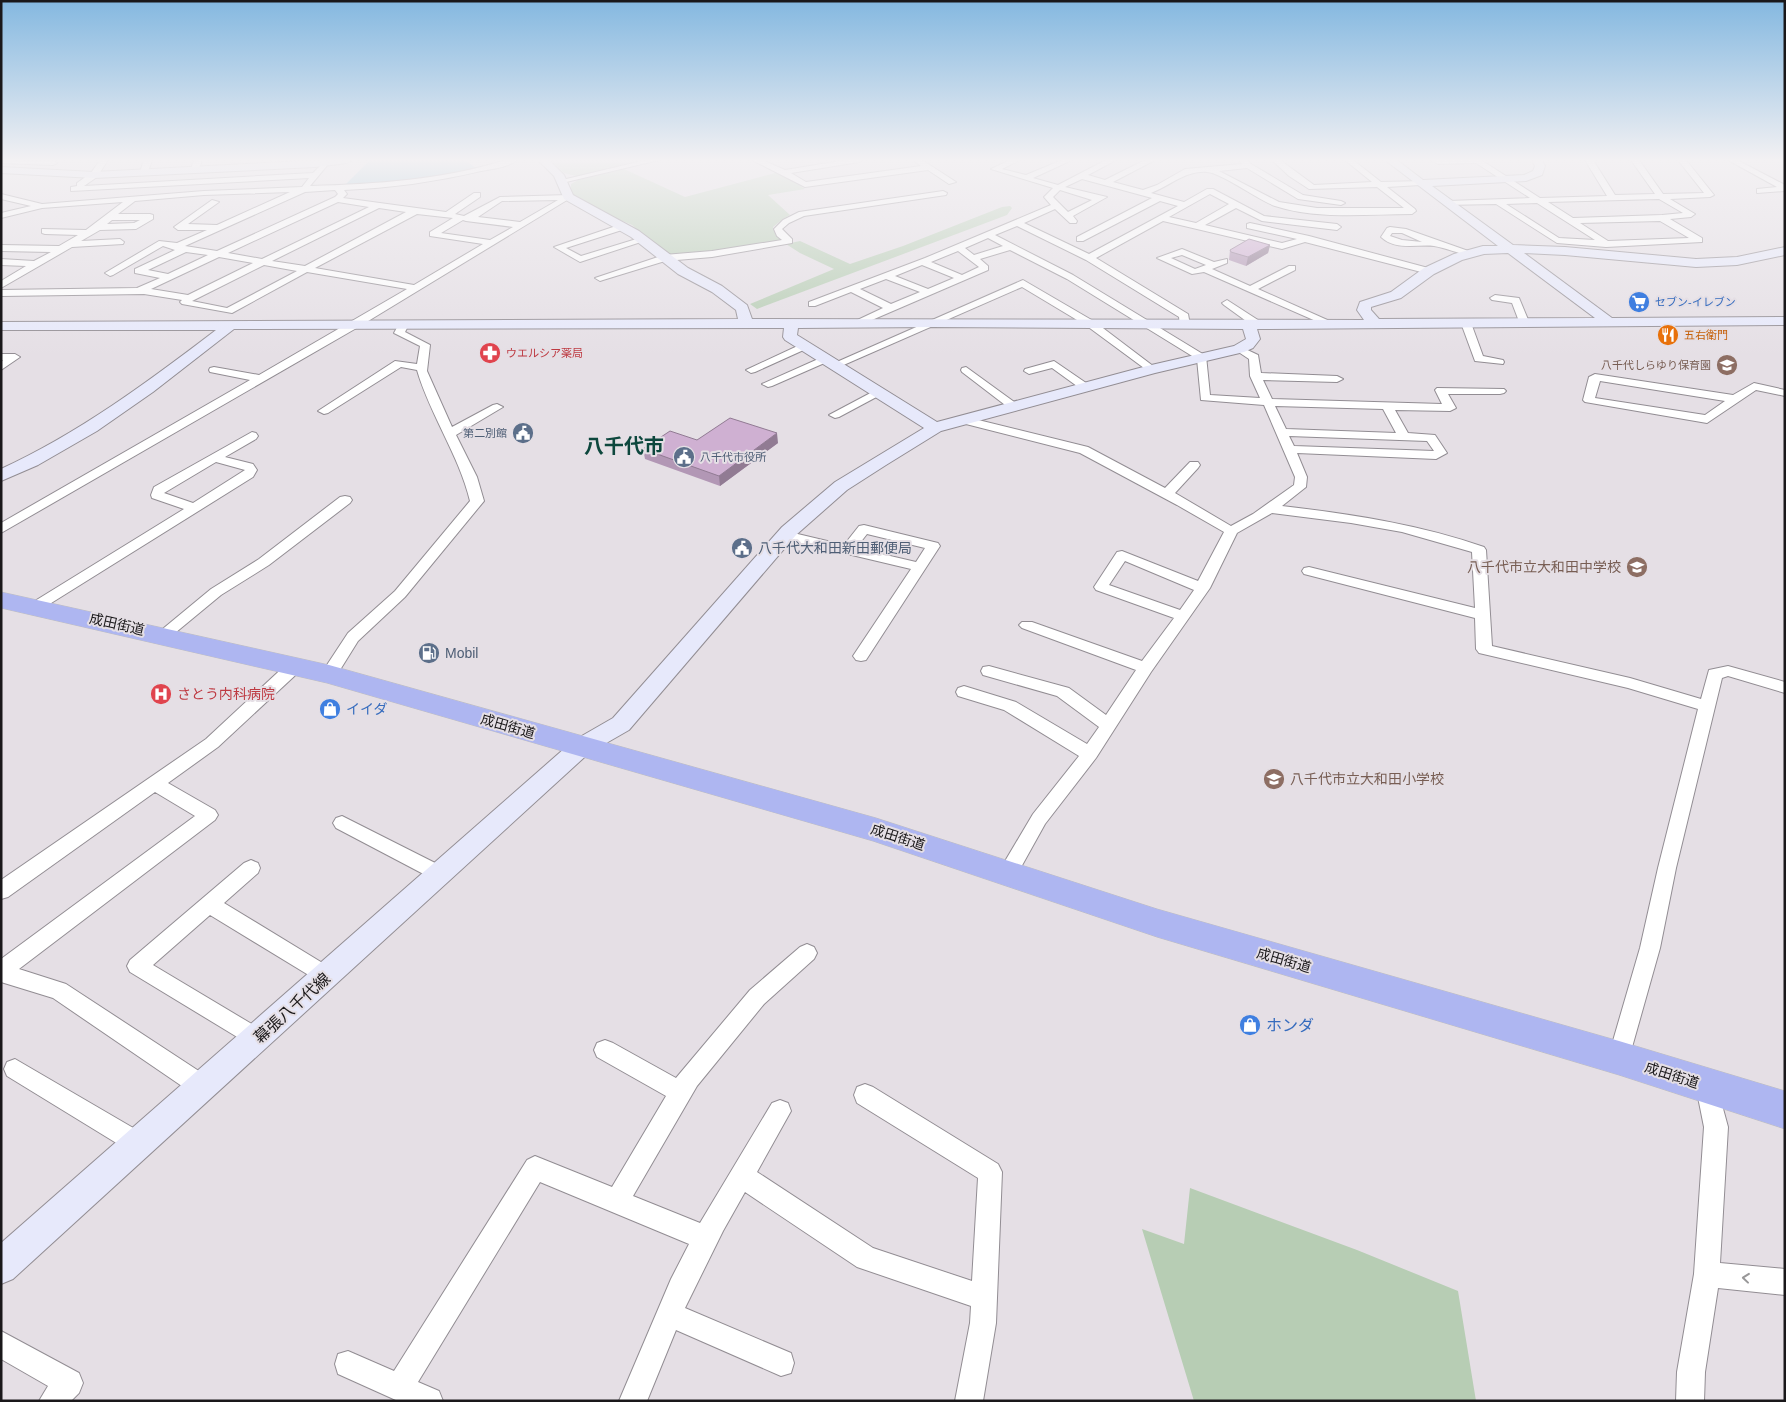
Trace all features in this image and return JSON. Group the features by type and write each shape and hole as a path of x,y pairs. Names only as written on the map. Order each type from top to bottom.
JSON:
{"highway":[{"name":"成田街道","path":"1,600 296,665 876,830 1157,923 1619,1058 1785,1110"}],"street":[{"path":"1,285 98,227 137,225"},
{"path":"181,225 178,227 220,227"},
{"path":"170,277 138,271 223,225"},
{"path":"141,290 281,225"},
{"path":"336,225 189,298 185,302 228,311 389,225"},
{"path":"448,225 434,234 490,243"},
{"path":"1,529 356,324 520,225"},
{"path":"619,225 643,240 683,271 717,289 742,308 745,316 744,324"},
{"path":"600,278 664,258 712,254 789,241 780,234 778,229 781,225"},
{"path":"812,304 1011,225"},
{"path":"1022,225 1089,258 1184,316 1185,324"},
{"path":"1080,239 1106,225"},
{"path":"1089,258 1148,225"},
{"path":"1324,225 1337,227"},
{"path":"1479,225 1609,322"},
{"path":"1534,225 1557,240 1606,244 1699,240 1674,225"},
{"path":"1579,225 1626,257"},
{"path":"1198,226 1282,246 1337,227"},
{"path":"1236,235 1250,226 1429,271"},
{"path":"622,227 558,246 580,259 643,240"},
{"path":"45,231 88,233"},
{"path":"988,235 1070,278 1202,358 1205,398 1450,408 1441,390 1500,391"},
{"path":"1,248 120,242"},
{"path":"1433,243 1469,253"},
{"path":"110,273 162,244 415,288"},
{"path":"854,324 985,268 959,247"},
{"path":"973,258 1012,247"},
{"path":"1374,323 1364,310 1365,305 1396,295 1429,271 1469,253 1483,250 1512,249 1719,263 1753,259 1785,251"},
{"path":"1,262 37,264"},
{"path":"922,262 962,278"},
{"path":"1224,262 1204,269 1329,323"},
{"path":"1251,289 1292,268"},
{"path":"887,276 928,292"},
{"path":"768,384 932,323 1023,283 1091,324 1152,369"},
{"path":"852,289 891,308"},
{"path":"1,293 141,290 189,298"},
{"path":"1495,298 1516,300 1524,322"},
{"path":"1227,303 1252,324 1253,339 1248,345 1239,349"},
{"path":"1,326 1785,322"},
{"path":"1466,323 1479,359 1499,362"},
{"path":"329,674 353,637 400,594 477,501 472,477 449,434 422,371 425,345 399,333 404,324"},
{"path":"791,324 790,337 935,428"},
{"path":"1,476 66,444 96,425 133,400 230,326"},
{"path":"751,370 804,346"},
{"path":"1008,873 1039,819 1090,754 1145,668 1202,588 1232,531 1271,509 1300,487 1301,477 1256,376 1254,357 1239,349"},
{"name":"幕張八千代線","path":"3,1264 203,1088 582,747 620,724 786,535 841,486 935,428 1152,369 1239,349"},
{"path":"1,358 15,358 1,367"},
{"path":"324,411 400,364 422,368"},
{"path":"1029,371 1054,364 1085,387"},
{"path":"214,370 260,380"},
{"path":"966,370 1013,406"},
{"path":"1256,376 1338,379"},
{"path":"1735,399 1595,377 1589,400 1707,419 1754,386 1785,392"},
{"path":"835,416 878,392"},
{"path":"1387,406 1404,437"},
{"path":"449,434 497,407"},
{"path":"962,420 1084,450 1232,531"},
{"path":"1282,432 1432,438 1441,453 1432,456 1289,449"},
{"path":"194,508 156,495 160,490 252,436"},
{"path":"35,607 248,474 251,470 249,467 215,458"},
{"path":"1167,494 1194,465"},
{"path":"164,635 216,592 264,562 345,500"},
{"path":"1271,509 1366,520 1414,529 1479,550 1484,649 1630,683 1706,706"},
{"path":"847,550 864,529 933,546 861,656"},
{"path":"786,535 920,567"},
{"path":"1183,616 1101,587 1122,555 1202,588"},
{"path":"1308,571 1482,615"},
{"path":"1027,625 1145,668"},
{"path":"1,891 212,743 296,665"},
{"path":"989,671 1063,692 1108,725"},
{"path":"1619,1058 1650,948 1667,868 1715,674 1728,671 1785,688"},
{"path":"964,692 1010,706 1090,754"},
{"path":"1,972 209,815 155,784"},
{"path":"342,823 440,874"},
{"path":"251,868 137,966 257,1039"},
{"path":"209,904 327,976"},
{"path":"618,1201 689,1078 757,997 807,953"},
{"path":"1,972 59,991 203,1088"},
{"path":"605,1050 681,1093"},
{"path":"15,1069 139,1144"},
{"path":"1690,1401 1691,1372 1707,1274 1716,1127 1707,1087"},
{"path":"865,1095 990,1172 983,1323 969,1401"},
{"path":"633,1401 669,1314 706,1238 780,1110"},
{"path":"400,1387 535,1168 706,1238"},
{"path":"742,1176 866,1258 984,1298"},
{"path":"1707,1274 1785,1282"},
{"path":"669,1314 781,1363"},
{"path":"1,1344 69,1383 53,1401"},
{"path":"348,1364 429,1401"}],"green space":[{"path":"632,225 775,225 773,227 776,236 782,240 709,253 668,256"},
{"path":"955,225 979,225 757,309 750,304 834,269 800,253 786,244 800,241 850,264"},
{"path":"1190,1188 1357,1250 1458,1291 1476,1401 1194,1401 1142,1229 1184,1244"}],"building":[{"path":"1249,239 1270,245 1248,257 1231,252 1230,250"},
{"path":"730,418 777,433 719,476 643,449 670,431 697,440"}],"place":[{"name":"セブン-イレブン","path":"1639,302"},
{"name":"五右衛門","path":"1668,335"},
{"name":"ウエルシア薬局","path":"490,353"},
{"name":"八千代しらゆり保育園","path":"1727,365"},
{"name":"第二別館","path":"523,433"},
{"name":"八千代市役所","path":"684,457"},
{"name":"八千代大和田新田郵便局","path":"742,548"},
{"name":"八千代市立大和田中学校","path":"1637,567"},
{"name":"Mobil","path":"429,653"},
{"name":"さとう内科病院","path":"161,694"},
{"name":"イイダ","path":"330,709"},
{"name":"八千代市立大和田小学校","path":"1274,779"},
{"name":"ホンダ","path":"1250,1025"}],"district":[{"name":"八千代市","path":"624,446"}]}
